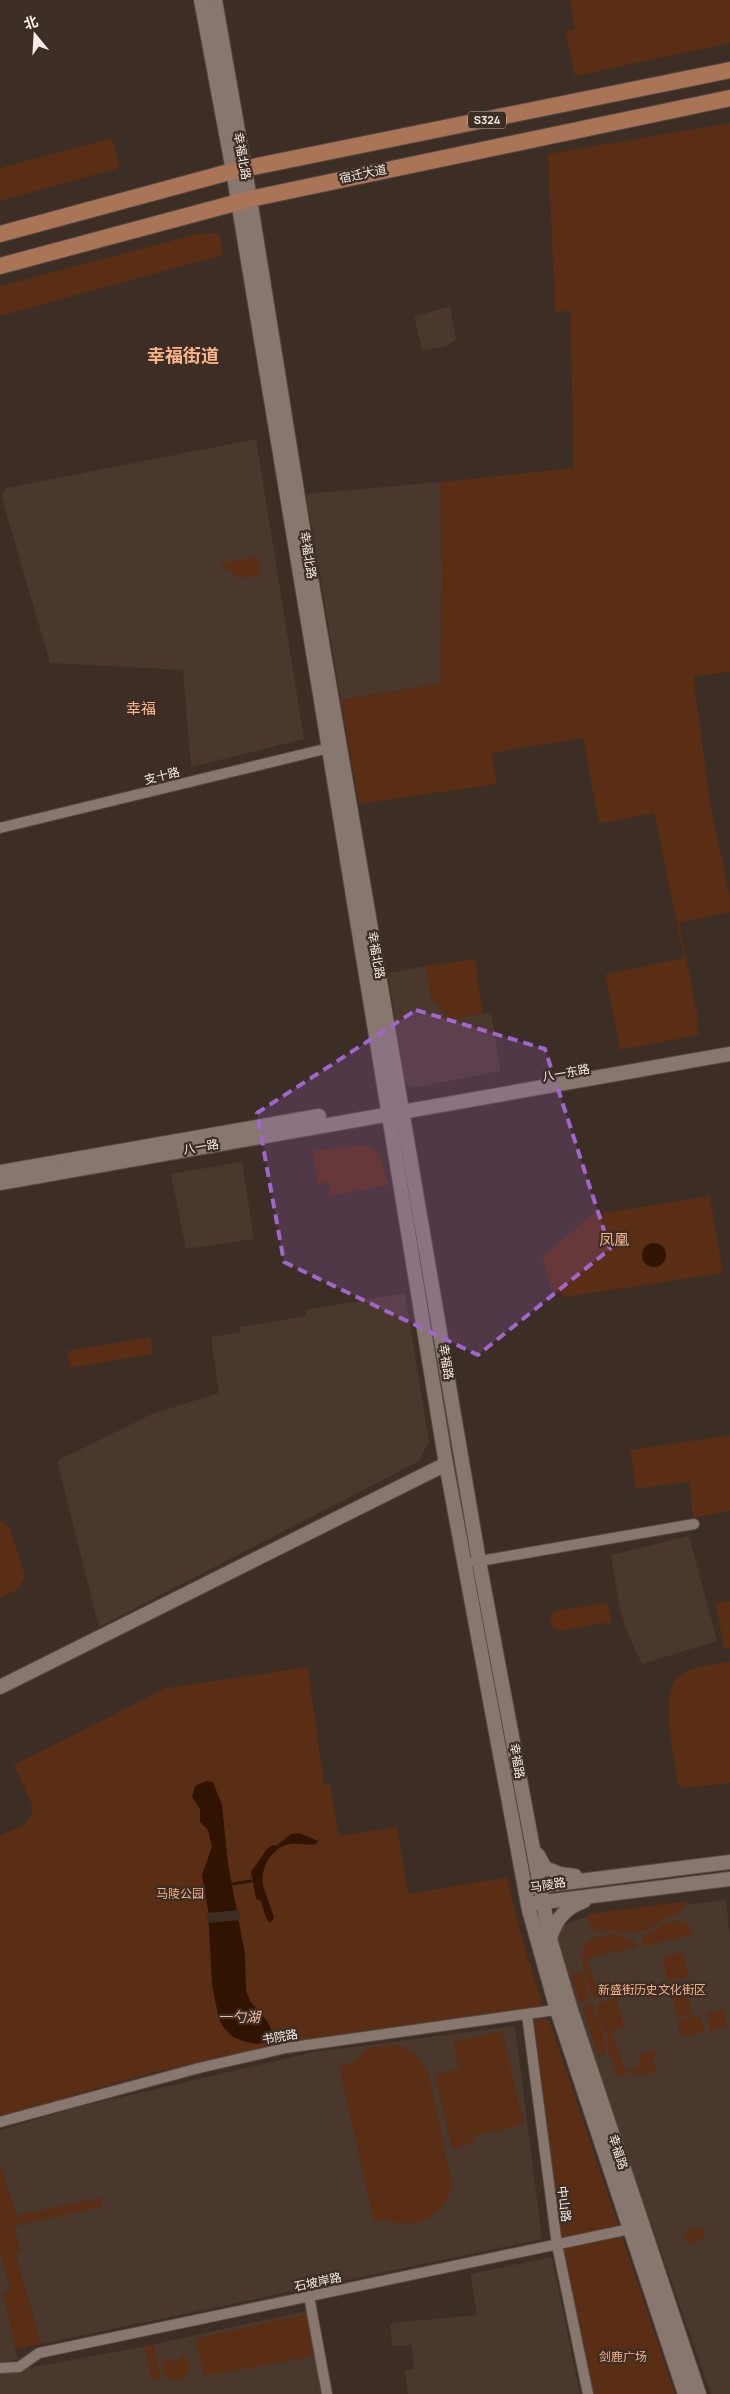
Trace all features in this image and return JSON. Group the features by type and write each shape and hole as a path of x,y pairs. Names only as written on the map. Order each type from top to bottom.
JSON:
{"main road":[{"name":"幸福北路","path":"201,0 244,201 310,572 396,1107"},
{"name":"幸福北路","path":"215,0 238,170"},
{"name":"S324","path":"0,234 238,170 730,70"},
{"name":"宿迁大道","path":"0,266 244,201 730,98"},
{"name":"幸福北路","path":"244,201 329,748 396,1107"},
{"name":"八一东路","path":"396,1107 730,1044"},
{"name":"八一东路","path":"396,1107 730,1054"},
{"name":"八一路","path":"0,1172 396,1107"},
{"name":"八一路","path":"0,1184 396,1107"},
{"name":"幸福路","path":"396,1107 446,1464 524,1888"},
{"name":"幸福路","path":"396,1107 563,2008 630,2229 685,2394"},
{"path":"0,1687 446,1464"},
{"path":"532,1840 545,1868 560,1874 601,1877"},
{"name":"马陵路","path":"730,1862 524,1888 528,1904 730,1878"},
{"path":"550,1939 558,1918 568,1908 604,1894"},
{"name":"幸福路","path":"528,1904 563,2008 645,2231 699,2394"}],"street":[{"name":"支十路","path":"0,828 329,748"},
{"path":"464,1564 694,1524"},
{"name":"书院路","path":"0,2122 199,2068 286,2048 526,2015 563,2008"},
{"name":"中山路","path":"526,2015 557,2245 588,2394"},
{"name":"石坡岸路","path":"0,2368 19,2366 40,2353 630,2229 645,2231"},
{"path":"309,2296 328,2394"}],"highlighted area":[{"path":"416,1010 545,1049 610,1249 478,1355 284,1262 257,1113"}],"shaded area":[{"path":"450,307 456,339 447,346 427,350 422,349 414,316"},
{"path":"256,439 304,739 191,767 183,670 50,663 1,495 6,488"},
{"path":"440,482 442,577 440,684 341,700 306,494"},
{"path":"426,966 432,1003 438,1002 445,1010 446,1020 491,1013 501,1071 411,1088 405,1083 388,973"},
{"path":"242,1162 254,1239 186,1249 171,1174"},
{"path":"405,1293 429,1442 419,1461 99,1627 57,1461 152,1414 219,1393 211,1337 240,1332 239,1327 306,1316 306,1310"},
{"path":"689,1536 717,1641 642,1664 626,1629 619,1604 611,1555"},
{"name":"新盛街历史文化街区","path":"726,1900 730,1939 730,2394 711,2394 562,1972 554,1935 563,1925 582,1918"},
{"path":"515,2026 542,2239 41,2344 15,2253 20,2251 14,2226 102,2206 100,2198 16,2216 0,2163 0,2130 79,2107 314,2052"},
{"path":"0,2251 11,2289 3,2292 18,2360 0,2362"},
{"path":"552,2257 580,2394 408,2394 405,2370 414,2369 412,2345 392,2346 390,2323 477,2315 470,2274"},
{"path":"306,2311 322,2394 0,2394 0,2373 142,2347"}],"green space":[{"path":"570,0 730,0 730,43 575,76 565,31 575,30"},
{"path":"730,123 730,672 695,676 694,680 710,803 730,897 730,912 679,923 699,1022 697,1022 699,1035 620,1050 605,974 684,958 654,813 599,824 583,738 492,753 497,784 359,804 341,700 440,684 442,577 440,482 574,468 570,311 555,312 548,154"},
{"path":"112,138 120,168 0,201 0,168"},
{"path":"217,233 221,239 223,255 0,316 0,286 197,234"},
{"path":"258,557 261,575 237,578 220,565 220,563"},
{"path":"475,959 483,1014 446,1020 444,1010 439,1011 438,1002 432,1003 426,966"},
{"path":"363,1145 375,1150 381,1160 388,1185 330,1196 329,1182 318,1184 313,1151"},
{"path":"710,1196 723,1273 565,1297 552,1287 542,1258 591,1215"},
{"path":"151,1337 153,1354 71,1368 67,1351"},
{"path":"730,1435 730,1511 693,1518 689,1482 636,1489 630,1450"},
{"path":"0,1520 10,1528 25,1576 18,1589 0,1598"},
{"path":"730,1601 730,1648 724,1649 716,1603"},
{"path":"607,1603 612,1622 559,1631 552,1627 550,1616 554,1611"},
{"path":"730,1662 730,1783 685,1788 678,1784 672,1746 669,1715 671,1689 675,1680 686,1671 701,1666"},
{"name":"马陵公园","path":"308,1667 324,1785 330,1784 339,1836 397,1827 408,1894 507,1877 523,1942 542,2001 539,2008 341,2035 261,2049 138,2077 0,2118 0,1835 22,1826 32,1815 32,1805 14,1765 166,1688"},
{"path":"688,1901 686,1906 677,1914 659,1921 649,1929 637,1932 599,1931 593,1929 587,1914"},
{"path":"678,1921 688,1925 694,1935 642,1946 642,1937 667,1922"},
{"path":"616,1934 633,1940 637,1947 587,1958 600,1998 595,1998 586,1982 583,1966 583,1947 592,1938"},
{"path":"683,1952 688,1977 668,1981 662,1957"},
{"path":"578,1972 583,1976 588,1996 588,2000 580,2003 571,1976"},
{"path":"685,1983 692,2014 677,2017 670,1986"},
{"path":"616,1997 624,2026 611,2030 625,2070 641,2066 638,2054 656,2050 658,2056 653,2057 656,2072 635,2076 633,2071 618,2076 609,2055 607,2036 597,2018 598,2004"},
{"path":"594,2003 594,2015 605,2038 606,2054 599,2057 582,2008"},
{"path":"723,2009 727,2027 710,2031 707,2013"},
{"path":"700,2015 704,2032 681,2037 677,2021"},
{"name":"剑鹿广场","path":"537,2018 549,2020 675,2394 592,2394 558,2237 532,2020"},
{"path":"502,2031 524,2124 473,2136 474,2143 452,2149 435,2074 459,2069 453,2042"},
{"path":"388,2045 399,2046 417,2055 428,2071 452,2182 443,2206 430,2217 413,2223 404,2224 384,2220 374,2222 339,2066 352,2063 368,2048"},
{"path":"0,2163 16,2216 100,2198 102,2207 14,2226 20,2251 15,2253 41,2344 15,2349 3,2292 11,2289 0,2251"},
{"path":"700,2228 705,2231 704,2237 688,2245 683,2232"},
{"path":"306,2314 314,2356 204,2376 195,2339"},
{"path":"153,2344 161,2377 152,2380 144,2346"},
{"path":"183,2355 189,2363 189,2371 179,2380 169,2378 164,2373 163,2368 166,2357 171,2361 177,2361"}],"water":[{"path":"654,1243 663,1246 666,1255 663,1264 654,1267 645,1264 642,1255 645,1246"},
{"name":"一勺湖","path":"207,1781 213,1782 222,1805 228,1864 245,1954 246,1990 250,2001 267,2021 273,2033 273,2038 268,2042 256,2044 233,2037 224,2028 219,2019 212,1985 208,1910 202,1875 212,1847 208,1830 200,1822 200,1809 192,1797 195,1786"},
{"path":"299,1833 318,1841 316,1844 309,1845 289,1844 283,1846 273,1854 265,1865 263,1884 274,1918 270,1923 266,1918 261,1901 256,1899 251,1872 267,1849 273,1845 276,1846 291,1834"}],"pier":[{"path":"239,1910 240,1920 208,1923 207,1913"}],"waterway":[{"path":"232,1884 251,1881"}],"district":[{"name":"幸福街道","path":"183,356"},
{"name":"幸福","path":"141,709"},
{"name":"凤凰","path":"614,1240"}]}
